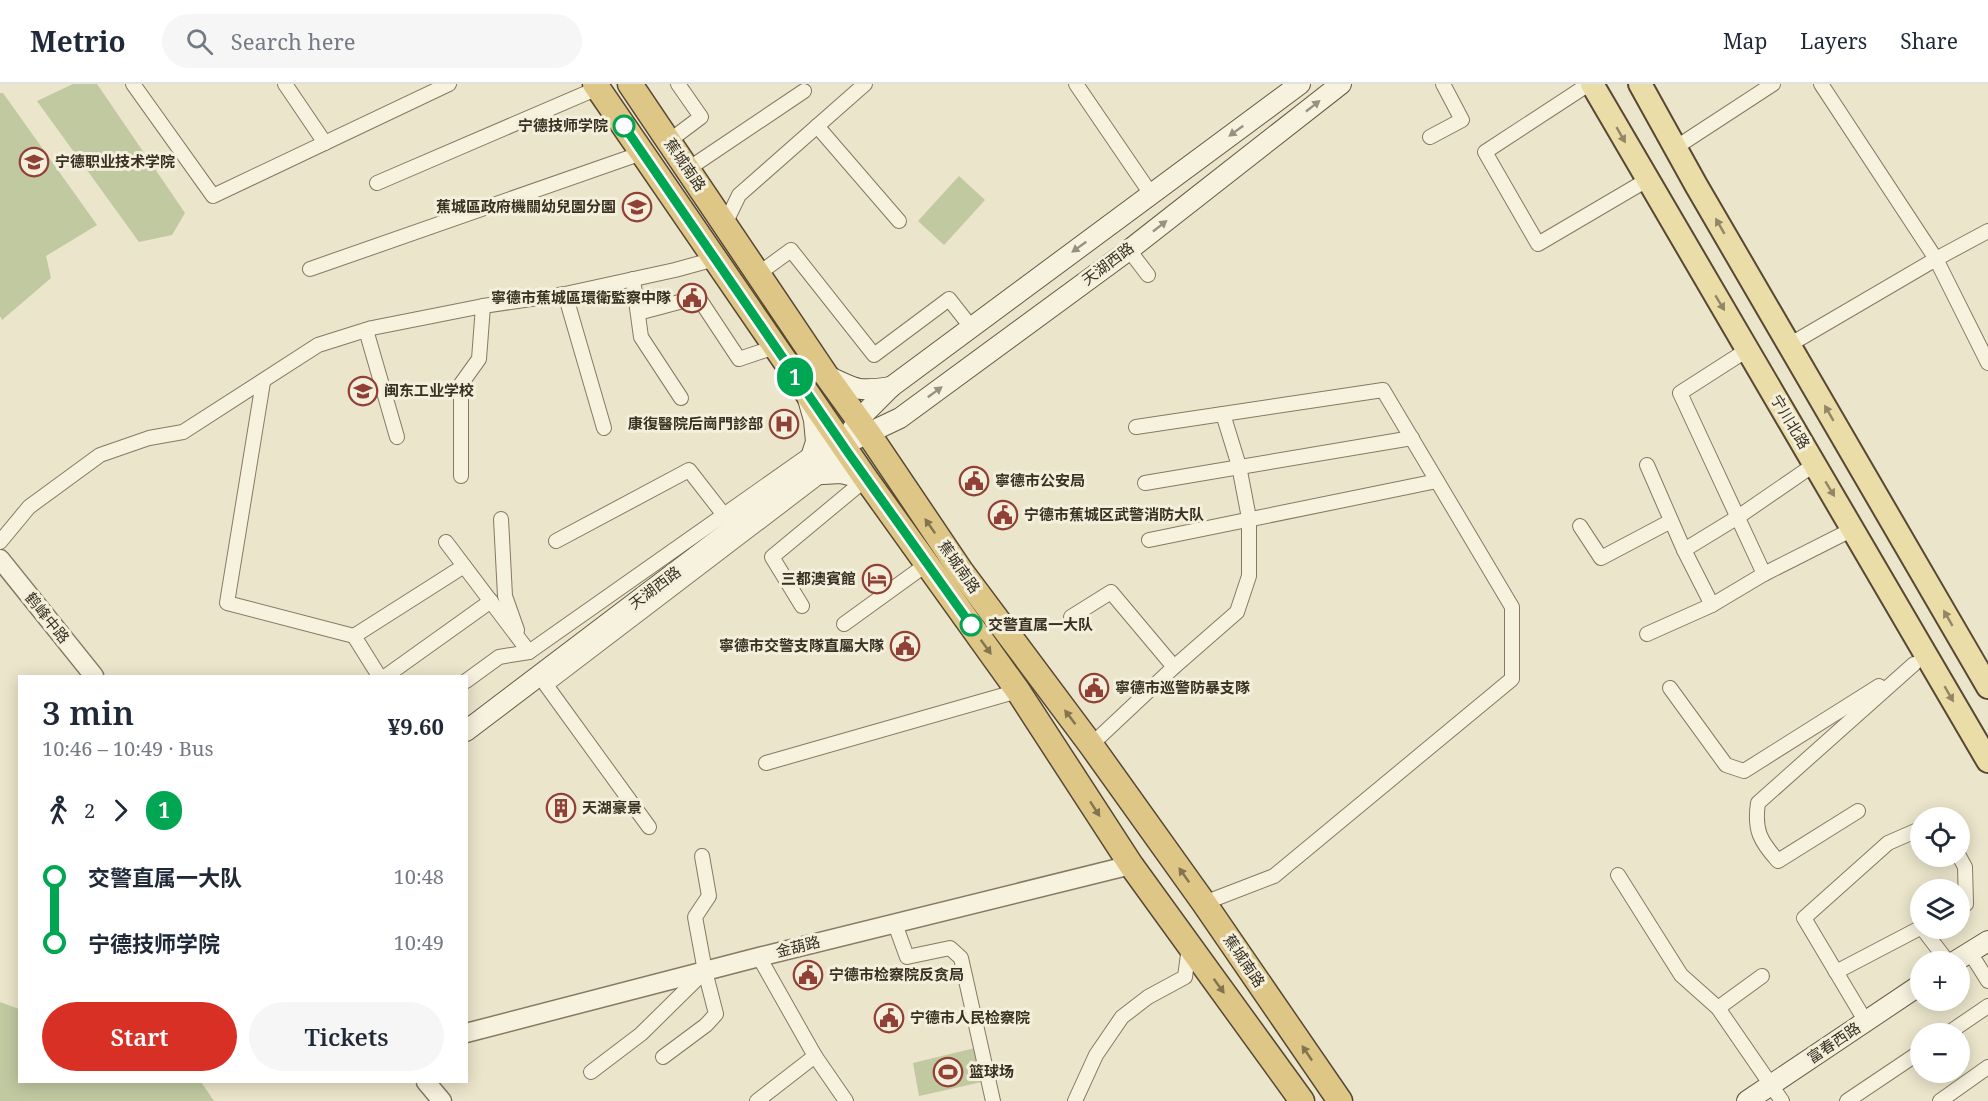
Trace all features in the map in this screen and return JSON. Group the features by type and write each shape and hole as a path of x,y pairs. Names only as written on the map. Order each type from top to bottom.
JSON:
{"highway":[{"name":"蕉城南路","path":"630,84 961,571 1091,745 1204,903 1340,1101"},
{"name":"蕉城南路","path":"596,86 866,479 1018,691 1131,865 1302,1101"}],"main road":[{"name":"天湖西路","path":"863,426 891,387 1300,84"},
{"name":"天湖西路","path":"863,426 900,418 1129,250 1341,84"},
{"name":"宁川北路","path":"1590,84 1853,529 1920,660 1988,761"},
{"path":"1641,84 1675,147 1988,687"},
{"path":"826,375 851,388 869,390 891,387"},
{"path":"807,394 814,420 816,442 812,453 815,474 842,473 866,479"},
{"path":"897,478 887,451 890,434 900,418"},
{"path":"843,445 863,426"},
{"name":"天湖西路","path":"468,730 815,474 843,445"},
{"path":"1970,951 1988,941"},
{"name":"富春西路","path":"1747,1101 1776,1093 1866,1022 1910,993"}],"street":[{"path":"133,84 213,196 449,84"},
{"path":"285,84 325,143"},
{"path":"669,141 701,117 678,84"},
{"path":"725,224 739,195 865,84"},
{"path":"1076,84 1151,195"},
{"path":"1430,137 1462,120 1443,84"},
{"path":"1590,84 1485,152 1538,244 1647,180"},
{"path":"1675,147 1753,89 1773,84"},
{"path":"1821,84 1935,259 1988,363"},
{"path":"377,183 596,86"},
{"path":"688,169 804,91"},
{"path":"817,126 899,221"},
{"path":"310,269 642,153"},
{"path":"1789,345 1935,259 1988,231"},
{"path":"758,274 791,250 874,355 949,299 971,327"},
{"path":"1129,250 1148,275"},
{"path":"0,542 29,507 100,455 149,438 183,432 318,345 366,330 483,306 565,294 715,259"},
{"path":"633,279 640,338 681,398"},
{"path":"565,294 604,428"},
{"path":"638,314 698,297 739,358 775,347"},
{"path":"461,476 461,384 479,358 483,306"},
{"path":"366,330 396,437"},
{"path":"1747,350 1680,393 1764,574"},
{"path":"263,381 227,603 354,636 378,675"},
{"path":"1136,428 1383,390 1512,607 1512,679 1274,876 1204,903"},
{"path":"1091,745 1237,612 1249,576 1249,518 1239,466 1223,414"},
{"path":"1145,483 1412,438"},
{"path":"468,680 499,657 525,647 724,515 812,453 843,445"},
{"path":"1684,550 1738,517 1815,464"},
{"path":"1647,465 1684,550 1712,605"},
{"path":"556,541 689,470 724,515"},
{"path":"649,827 546,685 815,474"},
{"path":"802,606 772,557 866,479"},
{"path":"1149,540 1437,481"},
{"path":"501,519 505,596 525,647"},
{"path":"1580,526 1601,558 1671,521"},
{"path":"1647,634 1712,605 1764,574 1853,529"},
{"path":"446,542 525,647"},
{"name":"鹤峰中路","path":"0,559 93,675"},
{"path":"844,624 927,564"},
{"path":"354,636 464,566"},
{"path":"1071,617 1111,592 1174,667"},
{"path":"387,675 491,601"},
{"path":"1670,688 1726,765 1744,771 1920,660"},
{"path":"1858,811 1778,861 1762,843 1756,821 1758,803 1920,660"},
{"path":"766,763 1018,691"},
{"path":"1866,1022 1804,918 1888,843 1910,833"},
{"path":"663,1057 706,1026 716,1014 695,916 709,897 702,856"},
{"name":"金葫路","path":"468,1032 759,957 1131,865"},
{"path":"1618,875 1681,975 1718,1008 1776,1093"},
{"path":"895,924 907,957 950,948 961,958 993,1101"},
{"path":"1836,972 1910,934"},
{"path":"1930,939 1939,951"},
{"path":"1075,1101 1096,1055 1122,1017 1148,997 1185,977 1189,945"},
{"path":"759,957 815,1056 846,1101"},
{"path":"1970,964 1988,981"},
{"path":"591,1072 641,1034 705,971"},
{"path":"1718,1008 1762,976"},
{"path":"1963,1023 1988,1006"},
{"path":"757,1101 815,1056"},
{"path":"1847,1101 1910,1059"},
{"path":"1940,1101 1988,1067"},
{"path":"427,1083 442,1101"}],"green space":[{"path":"73,84 97,84 185,213 172,235 139,242 37,101"},
{"name":"宁德职业技术学院","path":"0,93 3,93 97,225 46,256 51,278 2,320 0,316"},
{"path":"959,176 985,200 944,245 918,221"},
{"path":"0,1002 18,1009 18,1083 202,1083 214,1101 0,1101"},
{"name":"篮球场","path":"975,1048 982,1082 919,1096 913,1063"}],"bus line":[{"name":"1","path":"624,126 849,454 971,625"}],"place":[{"name":"宁德技师学院","path":"624,126"},
{"name":"宁德职业技术学院","path":"34,162"},
{"name":"蕉城區政府機關幼兒園分園","path":"637,207"},
{"name":"寧德市蕉城區環衛監察中隊","path":"692,298"},
{"name":"闽东工业学校","path":"363,391"},
{"name":"康復醫院后崗門診部","path":"784,424"},
{"name":"寧德市公安局","path":"974,481"},
{"name":"宁德市蕉城区武警消防大队","path":"1003,515"},
{"name":"三都澳賓館","path":"877,579"},
{"name":"交警直属一大队","path":"971,625"},
{"name":"寧德市交警支隊直屬大隊","path":"905,646"},
{"name":"寧德市巡警防暴支隊","path":"1094,688"},
{"name":"天湖豪景","path":"561,808"},
{"name":"宁德市检察院反贪局","path":"808,975"},
{"name":"宁德市人民检察院","path":"889,1018"},
{"name":"篮球场","path":"948,1072"}]}
